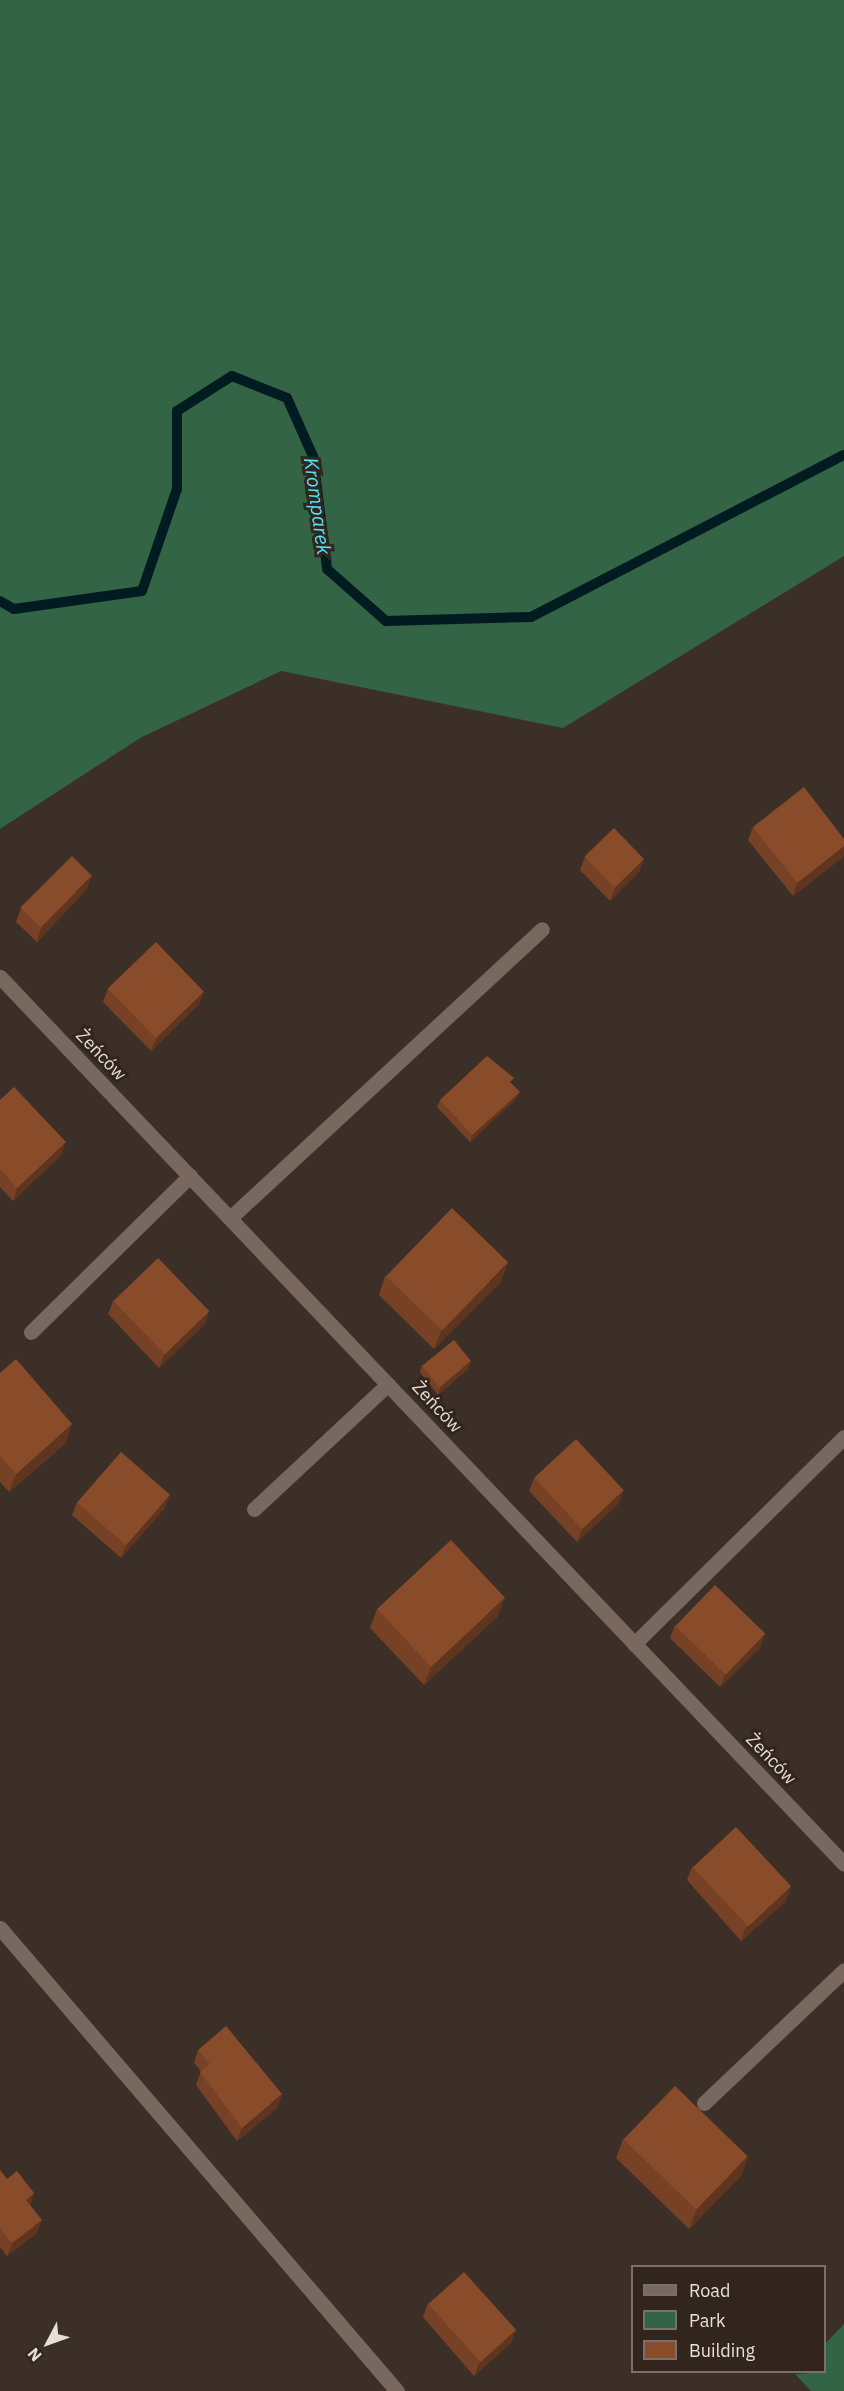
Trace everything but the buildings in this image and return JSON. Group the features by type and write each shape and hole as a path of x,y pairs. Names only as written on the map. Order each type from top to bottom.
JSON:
{"street":[{"path":"230,1218 542,929"},
{"name":"Żeńców","path":"0,977 844,1864"},
{"path":"31,1332 190,1176"},
{"path":"254,1509 388,1384"},
{"path":"634,1644 844,1437"},
{"path":"0,1928 397,2391"},
{"path":"704,2103 844,1970"}],"green space":[{"path":"0,0 844,0 844,556 563,728 281,671 140,738 0,829"},
{"path":"844,2324 844,2391 811,2391 795,2374 826,2373 826,2343"}],"waterway":[{"name":"Kromparek","path":"0,601 14,609 142,591 177,489 177,411 232,376 287,398 313,456 327,569 386,621 531,617 844,455"}]}
